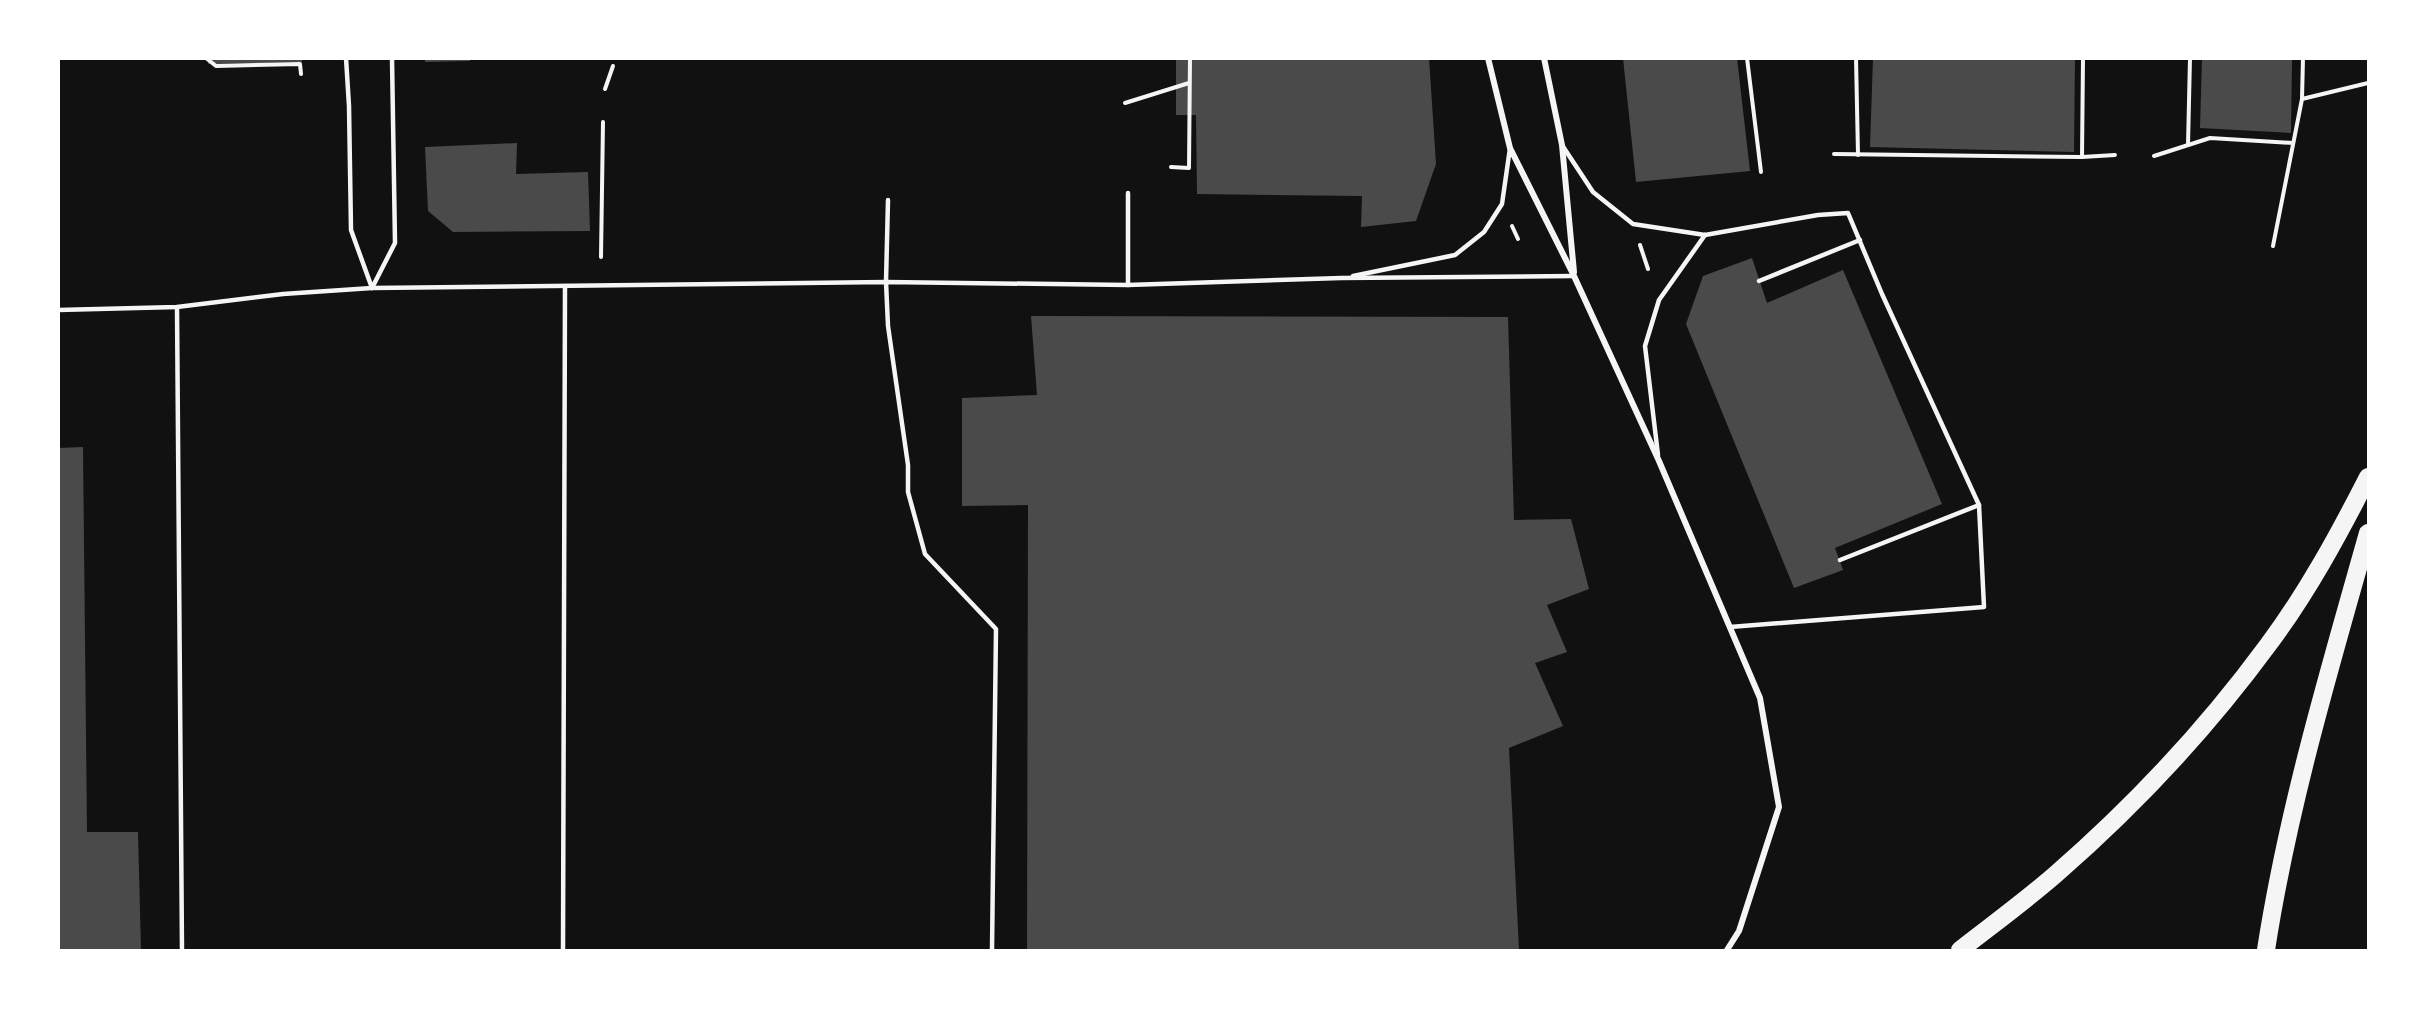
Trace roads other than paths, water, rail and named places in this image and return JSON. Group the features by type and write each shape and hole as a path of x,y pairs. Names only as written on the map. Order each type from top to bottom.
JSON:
{"highway":[{"path":"1960,951 2055,875 2112,823 2169,765 2212,716 2269,644 2349,515 2368,477"},
{"path":"2266,951 2273,904 2298,786 2368,533"}],"street":[{"path":"1488,58 1510,148 1574,276 1659,461 1760,698 1779,807 1739,931 1727,951"},
{"path":"1544,58 1562,145 1574,276"}],"lane":[{"path":"346,58 351,230 372,288"},
{"path":"372,288 395,243 392,58"},
{"path":"1562,145 1593,192 1633,224 1705,235 1818,215 1848,213 1882,294 1979,505 1984,607 1730,627"},
{"path":"1341,278 1455,255 1484,232 1502,204 1510,148"},
{"path":"1128,193 1128,285"},
{"path":"888,200 886,282 888,326 908,465 908,492 925,554 996,629 992,951"},
{"path":"1659,461 1645,346 1659,300 1705,235"},
{"path":"1759,280 1860,240"},
{"path":"58,310 177,307 283,294 372,288 886,282 1128,285 1341,278 1574,276"},
{"path":"563,951 565,286"},
{"path":"177,307 182,951"},
{"path":"1840,560 1979,505"}]}
